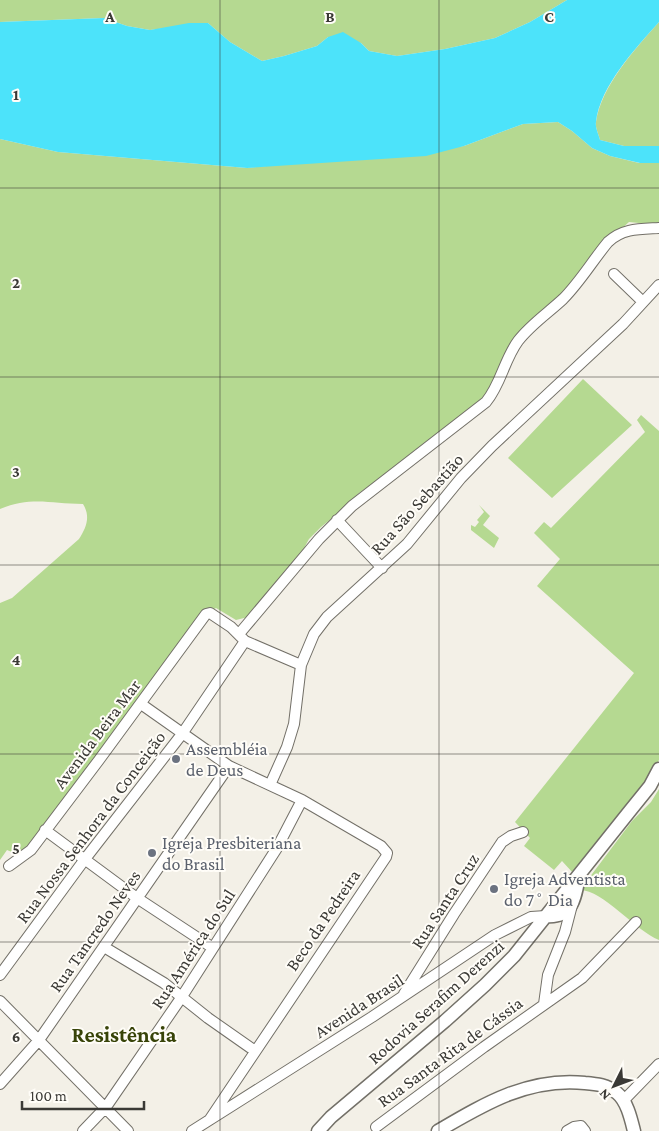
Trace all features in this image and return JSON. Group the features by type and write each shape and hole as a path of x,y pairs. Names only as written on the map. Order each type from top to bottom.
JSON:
{"main road":[{"name":"Rodovia Serafim Derenzi","path":"318,1131 331,1117 369,1087 485,985 551,917 579,874 650,786 659,769"},
{"path":"551,917 563,914 572,905 579,874"},
{"path":"438,1131 494,1099 514,1091 544,1084 575,1082 604,1085 617,1093 623,1101 634,1131"}],"street":[{"path":"301,665 242,638 319,539 352,506 472,415 486,402 492,395 512,349 518,341 525,332 564,298 614,236 629,229 659,228"},
{"path":"614,274 643,302"},
{"name":"Rua São Sebastião","path":"270,785 287,746 294,724 301,665 314,634 326,616 408,544 461,478 492,446 623,324 659,285"},
{"path":"338,520 382,568"},
{"name":"Avenida Beira Mar","path":"9,866 31,850 141,704 205,615 210,614 242,638"},
{"name":"Rua Nossa Senhora da Conceição","path":"0,975 85,859 182,734 197,713 242,638"},
{"name":"Beco da Pedreira","path":"141,704 229,766 302,800 381,846 387,853 210,1119"},
{"name":"Rua Tancredo Neves","path":"0,1084 39,1040 229,766"},
{"name":"Rua América do Sul","path":"83,1131 106,1107 182,998 277,848 302,800"},
{"path":"45,830 137,898 213,948"},
{"name":"Rua Santa Cruz","path":"402,997 502,842 511,836 523,832"},
{"name":"Rua Santa Rita de Cássia","path":"544,1004 548,975 572,905"},
{"name":"Avenida Brasil","path":"192,1131 402,997 495,935 531,917 551,917"},
{"path":"551,917 561,941"},
{"name":"Rua Santa Rita de Cássia","path":"376,1127 582,978 636,922"},
{"path":"104,947 164,983 255,1051"},
{"path":"0,1001 128,1131"},
{"path":"623,1101 659,1064"},
{"path":"567,1131 581,1126 585,1131"}],"green space":[{"path":"0,0 567,0 530,22 495,38 445,49 397,56 369,51 361,43 328,37 317,46 262,61 230,42 208,23 150,30 127,26 104,18 0,22"},
{"path":"659,22 659,146 624,146 600,140 596,122 599,108 612,81"},
{"path":"558,122 592,148 610,156 639,163 659,163 659,225 629,222 590,257 558,299 523,330 487,396 406,460 359,493 346,507 321,527 309,539 296,563 248,617 236,620 216,608 203,615 21,856 7,850 0,860 0,603 12,598 79,539 84,531 87,513 83,504 42,502 22,503 0,509 0,139 58,152 247,168 464,146 523,124"},
{"path":"583,379 632,425 552,498 508,458"},
{"path":"641,415 659,431 659,760 643,789 573,873 562,861 554,870 524,846 530,838 515,822 634,673 537,586 560,559 534,533 544,522 551,528 645,432 637,420"},
{"path":"479,505 490,516 483,525 499,538 494,548 471,530 471,525 475,527 479,522 477,520 484,512"},
{"path":"659,789 659,940 640,928 609,903 589,892 580,890 632,821 651,802"}],"water":[{"path":"567,0 659,0 659,22 620,68 604,95 596,124 600,140 624,146 659,146 659,163 640,163 610,156 592,148 558,122 523,124 464,146 426,156 247,168 58,152 0,139 0,22 104,18 127,26 150,30 189,23 208,23 230,42 262,61 317,46 328,37 343,32 361,43 369,51 397,56 445,49 495,38 530,22"}],"place":[{"name":"Assembléia de Deus","path":"176,759"},
{"name":"Igreja Presbiteriana do Brasil","path":"152,853"},
{"name":"Igreja Adventista do 7˚ Dia","path":"494,889"}],"district":[{"name":"Resistência","path":"124,1034"}]}
